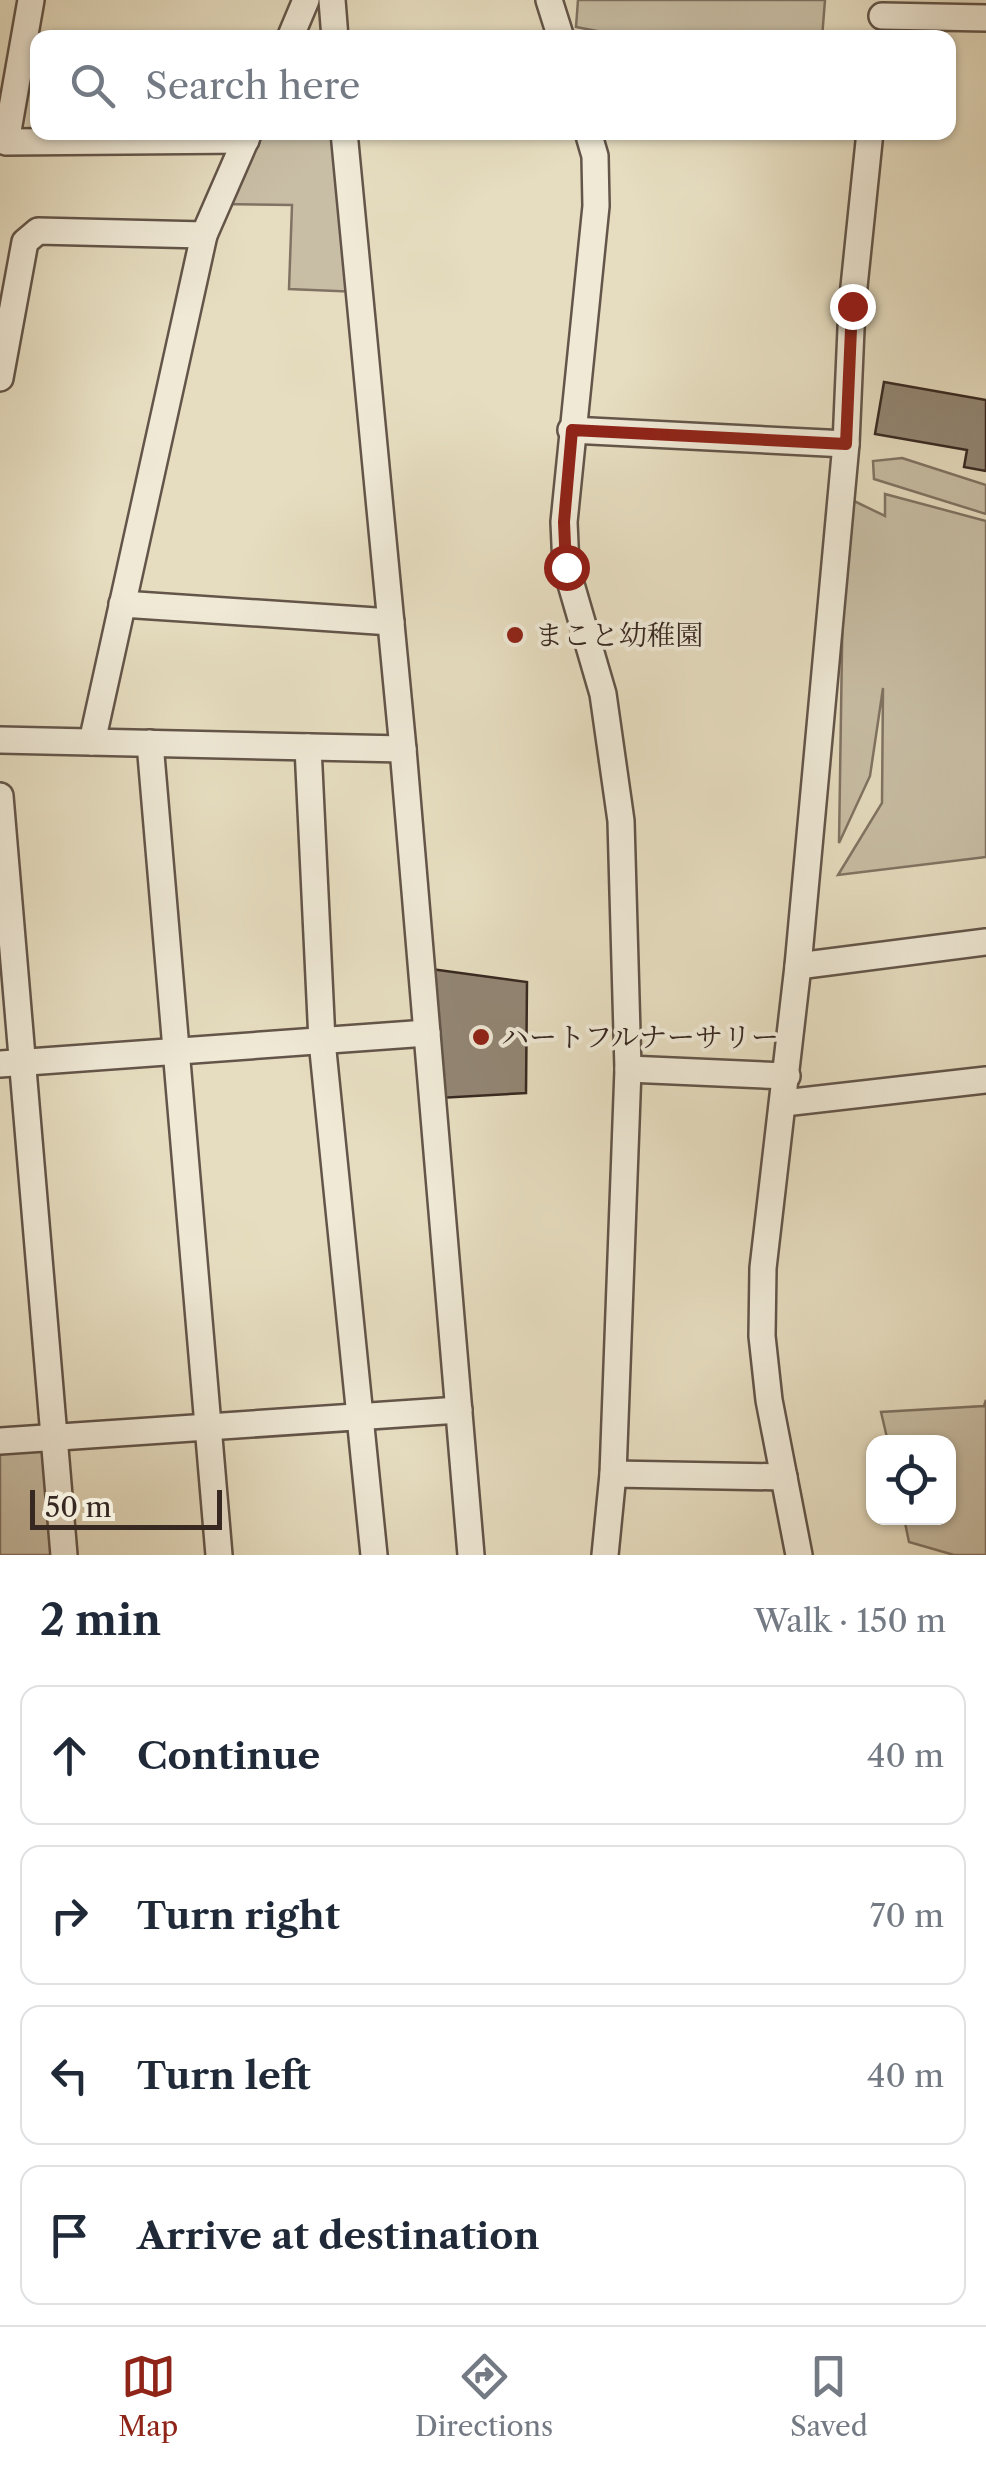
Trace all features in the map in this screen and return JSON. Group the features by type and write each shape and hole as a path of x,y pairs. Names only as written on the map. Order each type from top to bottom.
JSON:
{"street":[{"path":"31,0 6,142 86,140"},
{"path":"293,30 306,0"},
{"path":"332,0 334,30"},
{"path":"549,0 558,30"},
{"path":"881,18 986,18"},
{"path":"92,742 204,235 245,140"},
{"path":"345,140 403,750 471,1555"},
{"path":"590,140 595,156 596,206 564,522 566,567 603,694 620,821 628,1070 613,1474 604,1555"},
{"path":"799,1555 769,1400 762,1336 763,1268 798,966 846,444 852,306 869,140"},
{"path":"0,378 26,242 38,232 204,235"},
{"path":"572,430 846,444"},
{"path":"122,604 391,622"},
{"path":"0,740 403,750"},
{"path":"150,743 219,1555"},
{"path":"308,747 322,1041 374,1555"},
{"path":"0,796 10,1063 64,1555"},
{"path":"798,966 986,942"},
{"path":"10,1063 427,1033"},
{"path":"628,1070 787,1076"},
{"path":"784,1103 986,1080"},
{"path":"0,1441 459,1410"},
{"path":"613,1474 784,1477"}],"shaded area":[{"path":"578,0 825,0 823,30 576,27"},
{"path":"246,140 345,140 359,292 289,289 292,205 218,204"},
{"path":"902,458 986,485 986,514 874,479 873,461"},
{"path":"885,494 986,521 986,857 838,875 882,803 883,688 870,776 839,843 844,519 854,501 885,516"},
{"path":"986,1400 986,1555 954,1555 909,1542 905,1525 956,1525 956,1435 886,1435 881,1412 984,1406"},
{"path":"54,1439 64,1555 0,1555 0,1441"}],"building":[{"path":"884,382 986,400 986,471 964,467 967,450 875,434"},
{"name":"ハートフルナーサリー","path":"431,969 527,982 526,1093 439,1098"}],"place":[{"name":"まこと幼稚園","path":"515,635"},
{"name":"ハートフルナーサリー","path":"481,1037"}],"route":[{"path":"566,567 564,522 572,430 846,444 852,306"}]}
